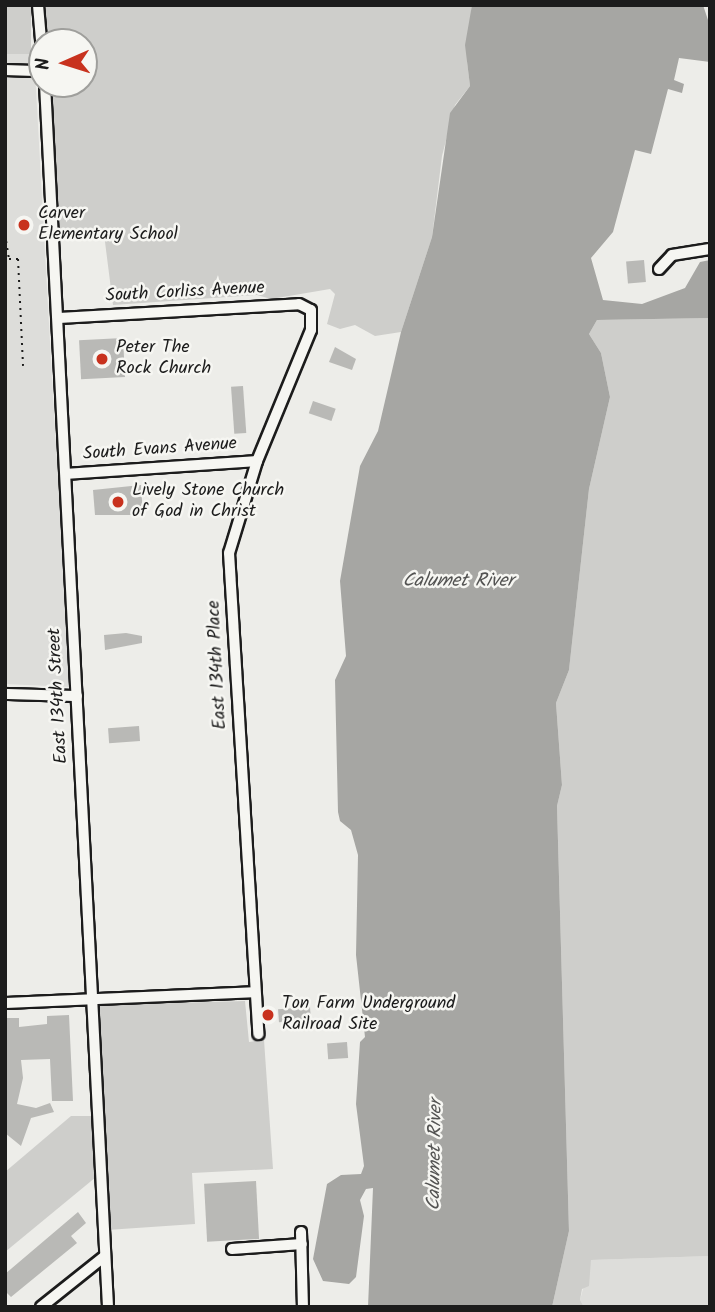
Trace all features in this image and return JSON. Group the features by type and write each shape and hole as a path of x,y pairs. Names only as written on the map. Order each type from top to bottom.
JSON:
{"street":[{"path":"38,5 40,28"},
{"path":"5,70 28,71"},
{"name":"East 134th Street","path":"46,98 108,1307"},
{"path":"659,269 672,255 710,249"},
{"name":"South Corliss Avenue","path":"59,318 299,304 311,310"},
{"name":"East 134th Place","path":"258,1034 229,553 257,461 312,330 311,310"},
{"name":"South Evans Avenue","path":"66,474 257,461"},
{"path":"5,694 77,696"},
{"path":"5,1003 92,997 254,992"},
{"path":"232,1249 302,1238 305,1295 303,1307"},
{"path":"41,1307 105,1256"}],"path":[{"path":"5,234 9,259 18,259 23,366"}],"shaded area":[{"path":"5,5 31,5 28,54 5,54"},
{"path":"43,5 472,5 467,61 470,86 455,105 442,156 432,237 401,332 375,336 355,325 340,329 327,324 335,294 330,289 271,299 257,295 113,305 104,234 60,239 50,98 98,98 98,28 45,28"},
{"name":"Carver Elementary School","path":"28,53 28,98 36,98 71,687 5,684 5,54"},
{"path":"710,318 710,1256 591,1260 589,1286 582,1289 580,1300 584,1307 552,1307 569,1231 557,806 562,785 556,703 569,670 589,489 610,397 601,353 589,334 597,320"},
{"path":"245,1001 249,1042 264,1040 273,1169 192,1173 195,1224 107,1230 99,1005"},
{"path":"71,1116 92,1116 96,1177 5,1252 5,1172"},
{"path":"710,1256 710,1307 584,1307 580,1300 591,1260"}],"water":[{"name":"Calumet River","path":"472,5 703,5 710,26 710,62 679,58 674,80 684,84 682,93 668,89 651,154 635,150 613,232 591,258 603,300 642,304 685,288 700,262 710,260 710,318 597,320 589,334 601,353 610,397 589,489 569,670 556,703 562,785 557,806 569,1231 552,1307 368,1307 373,1188 366,1189 360,1200 364,1216 356,1277 349,1284 323,1281 313,1259 327,1184 341,1175 361,1174 364,1166 356,1104 360,1042 365,1037 356,955 358,855 351,830 340,821 338,812 335,680 346,656 340,581 360,466 378,431 401,332 432,237 450,113 470,86 465,45"}],"building":[{"path":"644,260 646,282 628,283 626,262"},
{"name":"Peter The Rock Church","path":"123,338 125,377 81,379 79,340"},
{"path":"335,347 356,359 352,370 329,362"},
{"path":"243,386 246,433 234,434 231,387"},
{"path":"313,401 336,409 331,421 309,413"},
{"name":"Lively Stone Church of God in Christ","path":"141,485 143,515 95,515 93,490"},
{"path":"126,633 142,636 142,643 105,650 104,635"},
{"path":"139,726 140,741 109,743 108,728"},
{"path":"310,1007 311,1020 279,1022 278,1009"},
{"path":"69,1015 73,1101 52,1101 50,1059 21,1060 23,1078 17,1104 36,1108 50,1103 54,1112 31,1118 21,1146 5,1133 5,1018 19,1018 19,1027 47,1024 47,1016"},
{"path":"347,1042 348,1058 328,1059 327,1043"},
{"path":"256,1181 259,1239 207,1242 204,1184"},
{"path":"78,1212 86,1223 71,1236 77,1243 11,1297 5,1291 5,1274"}],"place":[{"name":"Carver Elementary School","path":"24,225"},
{"name":"Peter The Rock Church","path":"102,359"},
{"name":"Lively Stone Church of God in Christ","path":"118,502"},
{"name":"Ton Farm Underground Railroad Site","path":"268,1015"}]}
